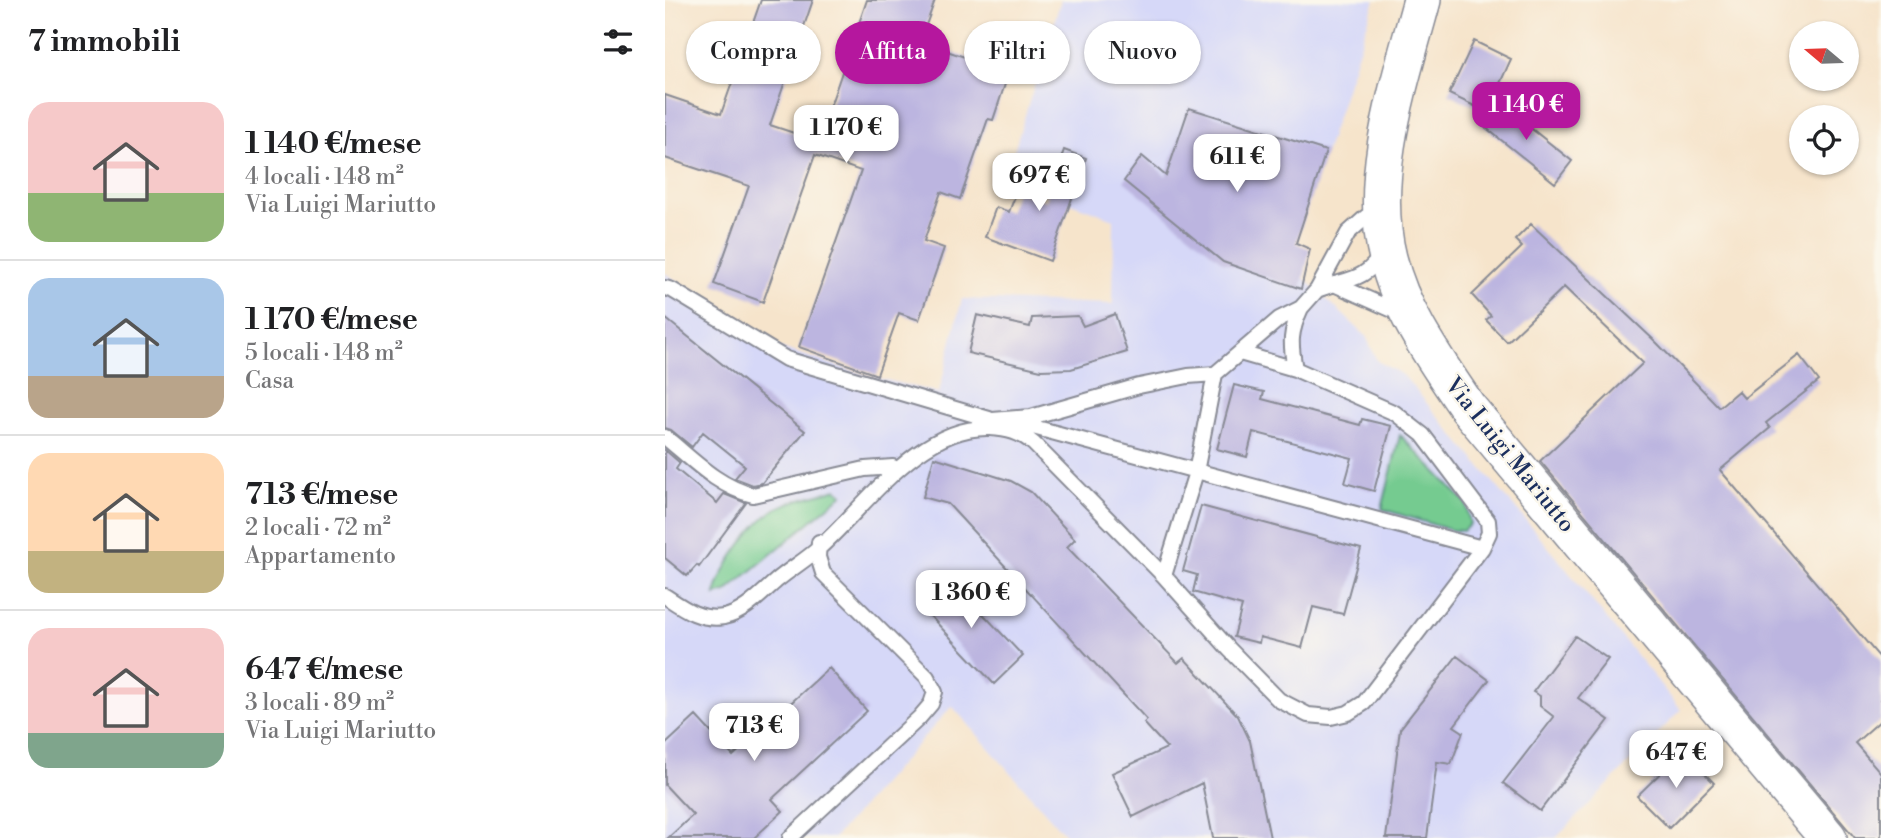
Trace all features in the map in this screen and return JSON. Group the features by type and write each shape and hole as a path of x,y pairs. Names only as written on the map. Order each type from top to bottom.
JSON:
{"main road":[{"name":"Via Luigi Mariutto","path":"1422,0 1392,122 1383,174 1384,229 1388,258 1412,318 1468,408 1828,838"}],"lane":[{"path":"1295,369 1290,341 1293,325 1301,308 1317,290 1348,233 1366,216 1384,229 1373,268 1363,275 1317,290"},
{"path":"1333,284 1412,318"},
{"path":"665,288 786,359 990,419"},
{"path":"798,564 824,533 893,467 937,433 968,422 1031,417 1139,386 1188,376 1215,374 1279,319 1301,308"},
{"path":"1005,429 1027,438 1034,444 1164,576 1279,700 1308,715 1331,717 1348,713 1364,703 1482,548 1489,533 1488,522 1484,513 1423,435 1395,413 1295,369 1240,353"},
{"path":"1164,576 1196,472 1215,374"},
{"path":"665,596 697,615 725,617 742,610 817,550 901,467 924,448 960,432 983,428 1029,426 1482,548"},
{"path":"665,437 725,485 738,492 753,495 865,469 893,467"},
{"path":"823,573 817,550 824,533"},
{"path":"790,838 919,718 930,705 935,692 927,677 823,573 806,564 798,564"}],"shaded area":[{"path":"1061,0 1375,0 1296,243 1310,249 1304,278 1366,336 1377,361 1403,375 1681,710 1556,838 1068,838 952,706 834,838 665,838 665,273 775,346 866,375 939,393 962,299 1113,304 1114,219 1005,179 1035,84 1070,84 1070,21 1054,21"}],"green space":[{"path":"1400,435 1466,503 1470,524 1463,531 1451,530 1382,509"},
{"path":"837,489 843,494 726,592 715,595 730,561 747,536 765,517 788,503"}],"building":[{"path":"761,0 813,0 806,21 754,21"},
{"path":"867,0 935,0 928,21 860,21"},
{"path":"1474,41 1511,59 1487,112 1449,94"},
{"path":"950,52 964,57 964,84 1005,84 993,120 988,119 960,199 941,192 924,241 944,248 919,320 899,313 877,375 799,347 861,171 815,155 763,302 714,284 749,186 665,158 665,95 721,114 732,84 784,84 770,125 818,141 838,84 950,84"},
{"path":"1498,102 1572,161 1555,183 1480,123"},
{"path":"1189,108 1326,151 1296,243 1310,249 1301,289 1223,262 1124,181 1142,156 1166,176"},
{"path":"1064,150 1086,158 1050,261 985,237 996,207 1009,212 1017,191 1046,201"},
{"path":"1531,224 1657,343 1719,407 1738,391 1744,398 1799,355 1819,381 1766,423 1770,428 1720,470 1881,659 1881,720 1855,743 1881,773 1881,838 1855,838 1540,461 1643,363 1564,287 1507,342 1486,320 1491,316 1472,295 1522,247 1515,240"},
{"path":"1115,314 1127,352 1071,369 1041,370 968,353 977,315 1030,327 1032,318 1078,316 1083,326"},
{"path":"665,318 805,431 762,483 753,485 735,478 745,466 703,432 692,447 665,428"},
{"path":"1234,385 1264,392 1262,399 1360,425 1362,419 1391,426 1374,491 1345,483 1352,458 1253,432 1247,457 1217,449"},
{"path":"665,450 680,463 676,469 717,503 724,494 746,503 699,567 697,565 687,576 665,558"},
{"path":"934,457 1011,481 1031,492 1075,539 1067,547 1178,663 1184,658 1238,716 1250,741 1270,838 1213,838 1202,783 1133,817 1112,773 1167,748 1144,723 1147,720 948,504 923,497"},
{"path":"1201,506 1361,549 1343,614 1313,607 1302,648 1260,637 1259,643 1234,637 1242,606 1193,592 1197,575 1183,571"},
{"path":"947,576 1023,656 994,684 918,603"},
{"path":"1575,636 1608,659 1578,698 1609,720 1540,811 1503,783 1554,717 1540,706 1540,696 1533,692"},
{"path":"1457,656 1489,680 1454,726 1463,732 1451,764 1437,762 1427,838 1386,838 1400,729"},
{"path":"829,668 867,711 772,799 783,811 754,838 668,838 693,815 665,785 665,745 696,716 733,756"},
{"path":"1683,751 1714,783 1669,828 1637,796"}]}
